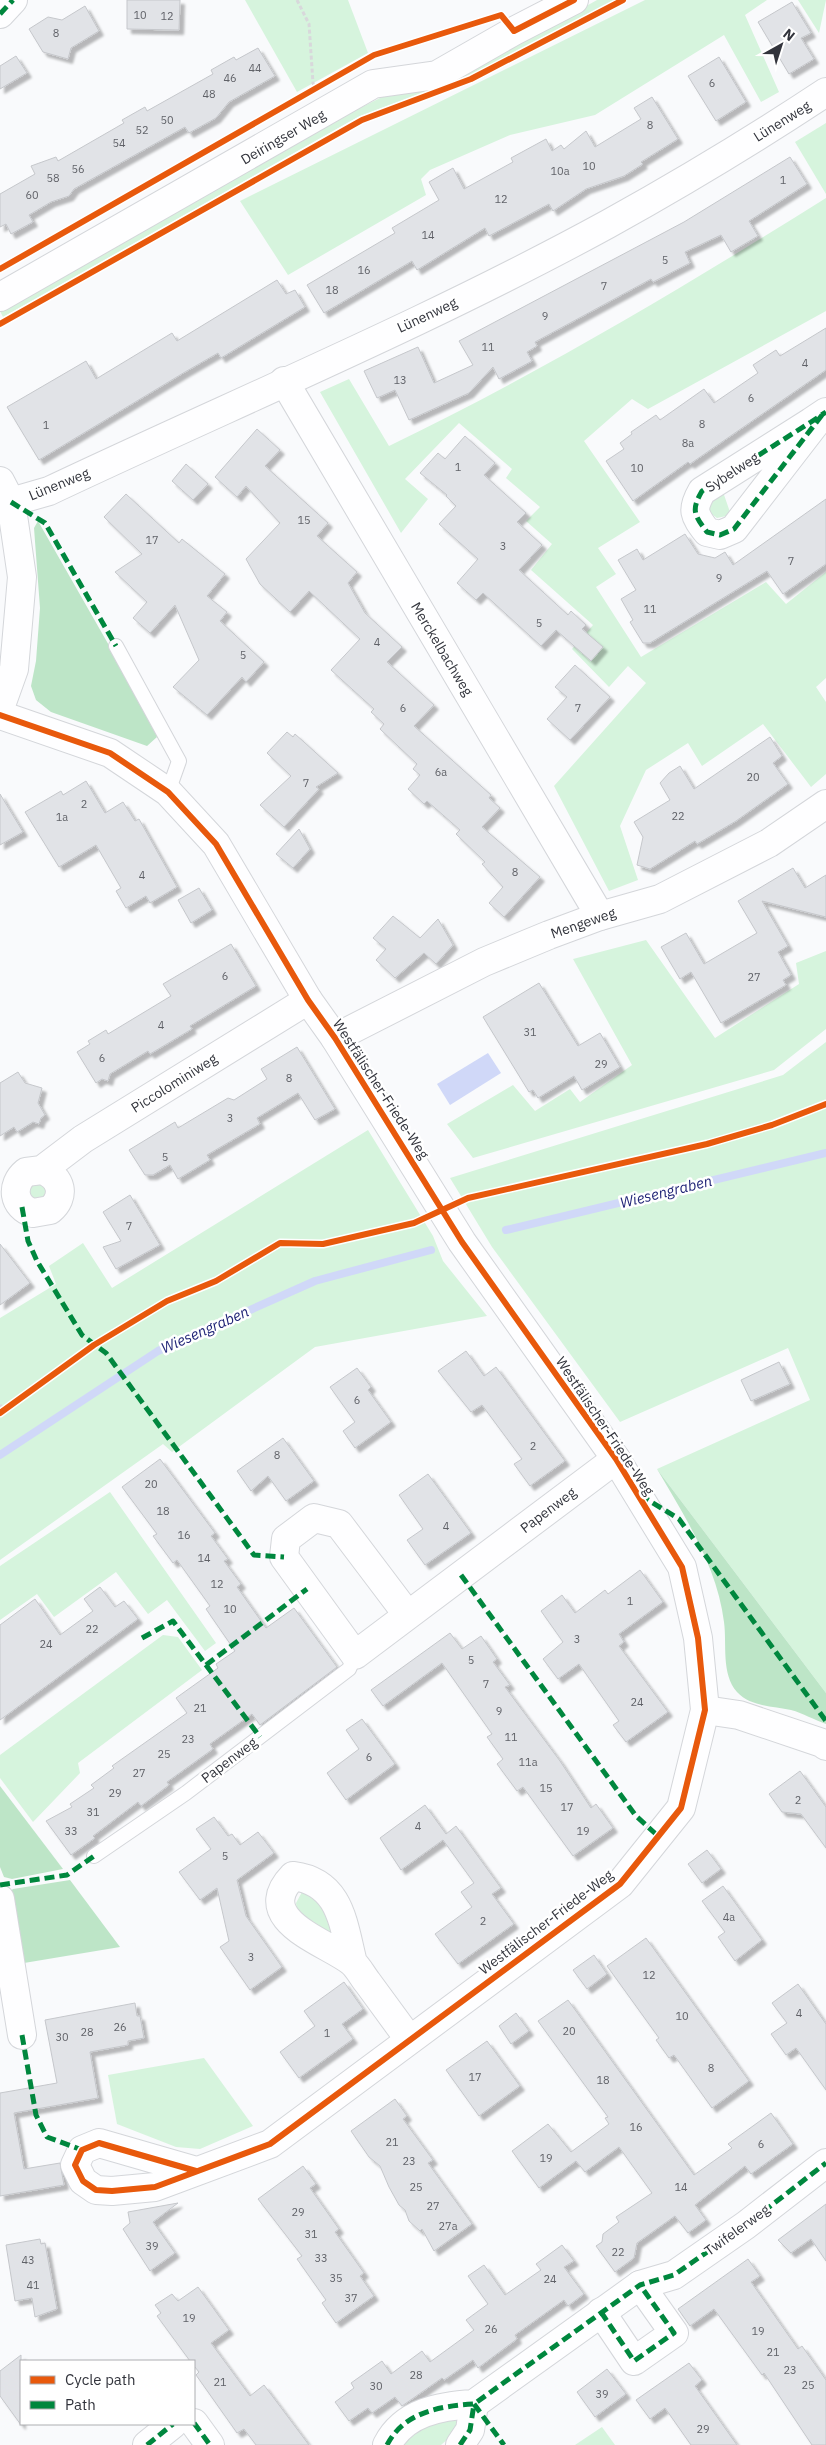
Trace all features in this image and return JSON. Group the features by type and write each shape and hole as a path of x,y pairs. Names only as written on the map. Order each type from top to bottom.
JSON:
{"street":[{"path":"0,14 13,0"},
{"name":"Deiringser Weg","path":"0,297 373,84 437,75 514,31 582,9"},
{"name":"Lünenweg","path":"5,491 49,491 451,304 608,224 767,131 826,92"},
{"name":"Merckelbachweg","path":"284,381 600,916"},
{"name":"Sybelweg","path":"824,413 734,529 720,535 707,532 696,518 694,503 702,491 824,413"},
{"path":"0,708 14,669 22,578 5,491"},
{"name":"Westfälischer-Friede-Weg","path":"0,714 110,753 168,792 216,844 308,1000 335,1038 462,1242 616,1459 682,1567 698,1638 705,1710 680,1808 620,1884 270,2144 196,2171"},
{"name":"Mengeweg","path":"335,1038 484,962 600,916 660,900 769,843 826,804"},
{"name":"Piccolominiweg","path":"42,1170 83,1139 308,1000"},
{"name":"Papenweg","path":"355,1654 616,1459"},
{"path":"355,1654 284,1558 286,1539 314,1518 339,1524 407,1614"},
{"path":"705,1710 739,1715 826,1746"},
{"path":"0,1899 22,2035"},
{"path":"353,1963 409,2039"},
{"name":"Twifelerweg","path":"474,2404 640,2285 674,2275 746,2225 826,2163"},
{"path":"601,2312 634,2361 674,2333 640,2285"},
{"path":"387,2445 393,2432 416,2415 445,2406 474,2404 470,2430 460,2445"},
{"path":"195,2424 210,2445"},
{"path":"147,2445 172,2425"}],"lane":[{"path":"116,646 179,761 168,792"},
{"name":"Papenweg","path":"94,1856 186,1793 350,1669 355,1654"}],"path":[{"path":"297,0 309,24 313,83 321,115"},
{"path":"582,9 623,0"},
{"path":"0,1405 5,1410"}],"green space":[{"path":"245,0 348,0 368,53 297,92"},
{"path":"597,0 615,0 471,75 358,117 3,317 0,311 338,119 388,94 411,93 465,74"},
{"path":"645,0 767,0 745,15 779,92 761,102 724,35 595,115 510,135 430,170 421,179 426,195 288,275 240,201"},
{"path":"798,0 826,0 819,33"},
{"path":"826,123 826,194 795,142"},
{"path":"826,198 826,311 648,409 632,399 584,441 640,522 598,548 616,574 596,587 641,657 766,582 786,604 826,572 826,678 816,687 826,702 826,774 811,787 763,724 702,766 688,743 646,770 620,826 638,880 609,891 554,786 646,683 628,666 609,687 572,649 593,625 531,570 552,544 526,521 540,507 506,478 512,469 459,423 405,479 428,499 401,533 320,392 349,379 389,446 501,389 611,328"},
{"path":"722,489 731,515 717,518 710,513 710,505 714,497"},
{"path":"38,521 155,726 157,737 147,746 51,712 36,700 31,686 36,661 40,608 34,528"},
{"path":"646,940 715,1038 799,984 796,963 826,951 826,1029 774,1070 473,1158 447,1124 513,1085 535,1111 570,1089 580,1102 632,1065 573,959"},
{"path":"826,1042 826,1693 657,1469 810,1400 788,1348 620,1422 492,1247 450,1178 783,1075"},
{"path":"368,1130 433,1236 443,1261 487,1316 315,1347 172,1452 163,1444 0,1560 0,1318 56,1284 49,1266 83,1243 112,1288"},
{"path":"37,1178 51,1194 34,1205 26,1185"},
{"path":"657,1469 826,1693 826,1724 795,1711 749,1701 737,1692 732,1685 727,1668 724,1622 715,1581 698,1542"},
{"path":"110,1492 216,1643 205,1651 167,1600 148,1614 116,1572 54,1617 37,1594 0,1620 0,1566"},
{"path":"163,1635 178,1637 202,1670 78,1763 80,1773 33,1822 0,1778 0,1755"},
{"path":"0,1786 63,1869 12,1879 4,1877 0,1867"},
{"path":"70,1880 120,1947 18,1964 7,1894 13,1889"},
{"path":"302,1892 323,1902 336,1939 297,1912 296,1903"},
{"path":"204,2058 253,2126 200,2149 176,2147 117,2124 108,2075"},
{"path":"442,2414 461,2416 460,2428 441,2445 401,2445"},
{"path":"602,2427 615,2445 575,2445"}],"water":[{"path":"488,1053 501,1073 450,1105 437,1084"}],"building":[{"path":"127,0 180,0 179,30 127,29"},
{"path":"792,2 811,33 801,38 814,59 789,74 758,22"},
{"path":"85,6 99,31 71,48 68,59 43,52 29,29 48,17 62,20"},
{"path":"258,48 275,76 229,102 216,118 189,133 185,127 74,189 69,196 51,202 29,215 33,222 11,234 6,224 0,227 0,194 35,174 31,166 56,157 58,161 124,123 122,120 145,107 147,111 213,74 211,70 234,57 236,60"},
{"path":"16,56 27,73 0,89 0,66"},
{"path":"719,57 746,102 716,121 688,76"},
{"path":"652,97 678,139 641,162 643,164 624,176 586,189 553,211 549,204 489,236 485,228 417,270 412,261 324,313 307,285 395,233 392,228 439,200 429,182 453,168 464,189 513,162 511,158 546,139 552,151 561,145 564,149 586,131 595,147 641,119 634,108"},
{"path":"790,157 807,184 749,221 758,236 731,252 721,235 685,252 690,263 653,282 651,279 535,342 537,346 527,352 532,361 499,379 493,367 469,393 409,420 395,390 377,398 364,371 418,347 434,383 473,365 459,341 684,222"},
{"path":"277,280 286,294 295,290 305,307 221,358 218,353 39,460 7,407 86,361 96,379 172,333 177,341"},
{"path":"826,328 826,370 633,501 606,461 624,449 620,443 632,434 631,432 656,415 660,420 704,389 714,403 758,373 753,365 776,350 780,356"},
{"path":"257,429 280,450 265,466 328,523 317,536 357,572 348,583 365,613 402,647 387,662 434,705 414,726 491,795 489,798 500,808 482,827 540,877 504,917 489,903 503,887 482,864 485,862 456,834 460,830 427,801 424,804 408,789 420,775 413,769 417,764 380,729 384,724 371,712 374,709 331,670 360,639 309,591 290,612 260,584 246,559 280,523 246,486 237,497 215,477"},
{"path":"465,436 495,463 484,475 526,513 517,522 542,545 519,570 568,615 571,611 586,625 582,629 603,647 591,661 556,630 541,646 483,593 476,600 457,583 478,559 439,524 456,506 447,495 420,473 438,453 445,459"},
{"path":"186,464 208,484 193,500 172,481"},
{"path":"126,494 179,543 182,539 225,574 207,596 227,612 220,621 264,662 246,682 242,677 207,715 173,687 199,660 175,605 150,633 133,618 147,602 115,572 142,554 104,517"},
{"path":"826,499 826,564 783,594 767,571 650,643 643,643 630,622 633,620 621,599 636,590 618,560 637,549 643,560 685,534 698,554 715,558 725,552 733,565"},
{"path":"575,665 610,697 570,740 547,719 567,697 555,687"},
{"path":"287,732 293,737 295,734 338,773 316,787 319,789 284,827 260,805 291,776 267,753"},
{"path":"770,737 782,756 773,763 788,784 736,821 697,844 695,841 650,869 637,865 643,837 634,822 670,800 660,783 669,773 680,766 694,789"},
{"path":"86,781 105,813 123,802 135,821 139,819 177,887 150,903 146,896 126,908 116,891 121,888 96,845 59,867 25,812 61,791 63,795"},
{"path":"0,794 23,832 0,845"},
{"path":"299,829 310,849 293,868 276,854"},
{"path":"793,868 805,888 826,875 826,917 762,901 788,946 778,952 791,975 783,980 786,985 721,1023 691,972 680,979 661,947 686,933 704,964 757,933 738,901"},
{"path":"199,888 212,910 191,923 178,900"},
{"path":"393,916 420,938 438,919 453,945 436,964 424,953 395,978 376,960 386,949 373,938"},
{"path":"231,944 256,986 190,1026 192,1029 150,1054 148,1051 110,1074 108,1081 102,1079 96,1083 77,1052 90,1044 88,1041 106,1030 108,1034 171,996 163,984"},
{"path":"539,983 578,1046 600,1033 620,1067 582,1090 574,1076 538,1098 533,1090 529,1092 483,1017"},
{"path":"297,1047 335,1109 315,1120 298,1093 257,1118 260,1124 207,1155 210,1160 178,1179 170,1165 153,1175 145,1175 129,1150 175,1122 178,1128 228,1098 234,1100 267,1079 261,1069"},
{"path":"18,1072 25,1083 42,1088 38,1103 45,1115 41,1118 39,1124 33,1122 17,1132 14,1127 0,1136 0,1083"},
{"path":"130,1195 160,1245 116,1269 103,1247 121,1241 103,1212"},
{"path":"0,1244 30,1283 0,1305"},
{"path":"466,1351 484,1376 496,1367 565,1461 530,1486 514,1464 522,1459 482,1405 471,1412 438,1371"},
{"path":"779,1362 790,1384 751,1401 741,1380"},
{"path":"357,1368 371,1387 368,1390 391,1422 355,1448 343,1431 355,1422 330,1387"},
{"path":"283,1438 314,1481 286,1501 268,1476 251,1491 237,1471"},
{"path":"160,1459 215,1533 211,1536 228,1559 224,1561 241,1584 237,1587 266,1628 294,1608 337,1667 260,1725 252,1714 210,1744 213,1749 167,1782 169,1785 141,1806 138,1802 93,1836 95,1838 71,1855 46,1821 72,1807 70,1804 94,1788 91,1785 114,1768 112,1766 187,1713 176,1698 218,1668 216,1664 235,1651 206,1609 210,1606 177,1560 173,1563 153,1536 157,1534 122,1487"},
{"path":"428,1474 471,1533 425,1565 407,1540 423,1529 399,1495"},
{"path":"640,1570 663,1602 619,1634 624,1642 619,1646 668,1712 626,1742 613,1725 619,1721 579,1664 558,1679 543,1659 563,1642 541,1611 562,1595 575,1613 605,1590 608,1594"},
{"path":"100,1587 115,1607 124,1601 138,1619 0,1720 0,1625 35,1599 60,1635 93,1611 84,1599"},
{"path":"450,1633 462,1649 481,1636 497,1659 493,1662 510,1685 505,1687 560,1761 591,1808 596,1804 613,1828 573,1856 523,1787 517,1791 497,1764 503,1759 487,1737 492,1734 442,1663 383,1706 371,1690"},
{"path":"362,1719 395,1764 346,1800 327,1773 359,1749 346,1730"},
{"path":"800,1771 826,1807 826,1848 801,1814 782,1812 769,1794"},
{"path":"425,1805 446,1834 456,1826 501,1888 492,1894 514,1924 458,1964 435,1934 472,1907 461,1892 474,1883 443,1840 401,1870 380,1838"},
{"path":"214,1817 228,1836 232,1834 240,1845 258,1832 274,1853 237,1880 246,1916 282,1967 250,1990 220,1947 229,1941 217,1888 200,1900 179,1872 211,1849 196,1829"},
{"path":"707,1850 721,1869 702,1883 688,1864"},
{"path":"723,1886 762,1940 735,1961 718,1937 725,1932 702,1901"},
{"path":"646,1938 749,2081 712,2108 674,2055 669,2058 656,2040 659,2038 607,1966"},
{"path":"594,1955 607,1974 587,1989 573,1970"},
{"path":"344,1982 363,2009 342,2024 353,2039 299,2078 280,2052 315,2026 304,2011"},
{"path":"798,1984 826,2024 826,2090 796,2048 786,2055 771,2034 787,2023 772,2003"},
{"path":"568,2000 694,2175 732,2148 728,2144 771,2113 793,2144 751,2174 745,2166 695,2205 706,2220 688,2233 675,2216 637,2243 634,2258 615,2272 596,2246 602,2242 603,2234 619,2222 616,2217 652,2193 619,2147 585,2172 576,2161 539,2188 512,2151 548,2124 571,2152 609,2124 605,2118 608,2117 538,2021"},
{"path":"135,2003 137,2016 140,2016 144,2038 128,2041 128,2045 90,2052 98,2098 14,2113 24,2169 60,2163 64,2185 0,2196 0,2093 57,2083 45,2020"},
{"path":"516,2013 529,2031 511,2044 499,2026"},
{"path":"487,2041 520,2086 479,2116 446,2070"},
{"path":"395,2099 407,2116 403,2119 433,2160 428,2163 472,2224 434,2251 422,2229 420,2231 409,2221 405,2210 399,2205 389,2187 380,2166 369,2157 351,2131"},
{"path":"303,2166 316,2184 310,2188 339,2229 335,2232 364,2273 360,2276 374,2296 336,2323 322,2303 326,2300 297,2259 302,2256 258,2199"},
{"path":"178,2203 153,2222 175,2253 150,2271 123,2229 130,2223 128,2212"},
{"path":"826,2204 826,2261 811,2239 791,2253 778,2240"},
{"path":"40,2239 41,2244 45,2243 57,2309 35,2317 32,2298 15,2301 6,2245"},
{"path":"562,2245 574,2261 564,2267 584,2294 568,2306 564,2300 515,2335 517,2339 478,2368 473,2360 444,2380 442,2378 402,2406 395,2397 372,2413 368,2408 349,2421 335,2402 354,2388 351,2383 382,2361 391,2374 422,2351 430,2362 474,2330 466,2320 488,2304 468,2276 484,2265 505,2295 541,2270 536,2264"},
{"path":"748,2259 760,2276 751,2282 798,2349 802,2346 826,2380 826,2445 812,2445 764,2373 762,2375 714,2309 690,2326 678,2309"},
{"path":"198,2287 229,2330 211,2343 250,2396 264,2385 309,2445 256,2445 244,2429 237,2433 196,2375 199,2372 195,2367 195,2360 189,2360 157,2316 161,2313 155,2305 172,2294 178,2301"},
{"path":"21,2355 20,2424 0,2396 0,2371"},
{"path":"689,2363 702,2380 695,2386 737,2445 691,2445 665,2408 650,2419 636,2400"},
{"path":"607,2369 626,2394 595,2417 577,2392"}],"waterway":[{"name":"Wiesengraben","path":"506,1230 826,1153"},
{"name":"Wiesengraben","path":"0,1455 158,1351 315,1281 431,1250"}],"marked path":[{"path":"0,14 13,0"},
{"path":"822,415 734,529 720,535 707,532 699,521 695,508 702,491 826,412"},
{"path":"11,502 45,523 116,646"},
{"path":"22,1207 28,1241 37,1261 82,1335 106,1353 254,1555 284,1557"},
{"path":"640,1495 679,1519 826,1721"},
{"path":"461,1575 636,1816 658,1836"},
{"path":"206,1665 307,1589"},
{"path":"142,1638 173,1621 260,1737"},
{"path":"0,1885 67,1875 94,1856"},
{"path":"22,2035 36,2115 47,2137 82,2150"},
{"path":"387,2445 394,2434 413,2418 436,2409 474,2404 640,2285 674,2275 746,2225 826,2163"},
{"path":"601,2312 634,2361 674,2333 640,2285"},
{"path":"474,2404 504,2445"},
{"path":"460,2445 470,2430 474,2404"},
{"path":"195,2424 210,2445"},
{"path":"147,2445 172,2425"}],"cycle path":[{"path":"0,269 374,55 501,15 514,31 574,0"},
{"path":"0,324 362,120 471,79 623,0"},
{"path":"0,715 110,753 168,792 216,844 308,1000 335,1038 462,1242 616,1459 682,1567 698,1638 705,1710 681,1808 620,1884 270,2144 155,2187 112,2191 96,2190 83,2181 75,2165 82,2150 99,2143 196,2171"},
{"path":"0,1413 94,1345 167,1301 216,1281 280,1243 323,1244 414,1223 468,1198 707,1144 772,1125 826,1104"}]}
